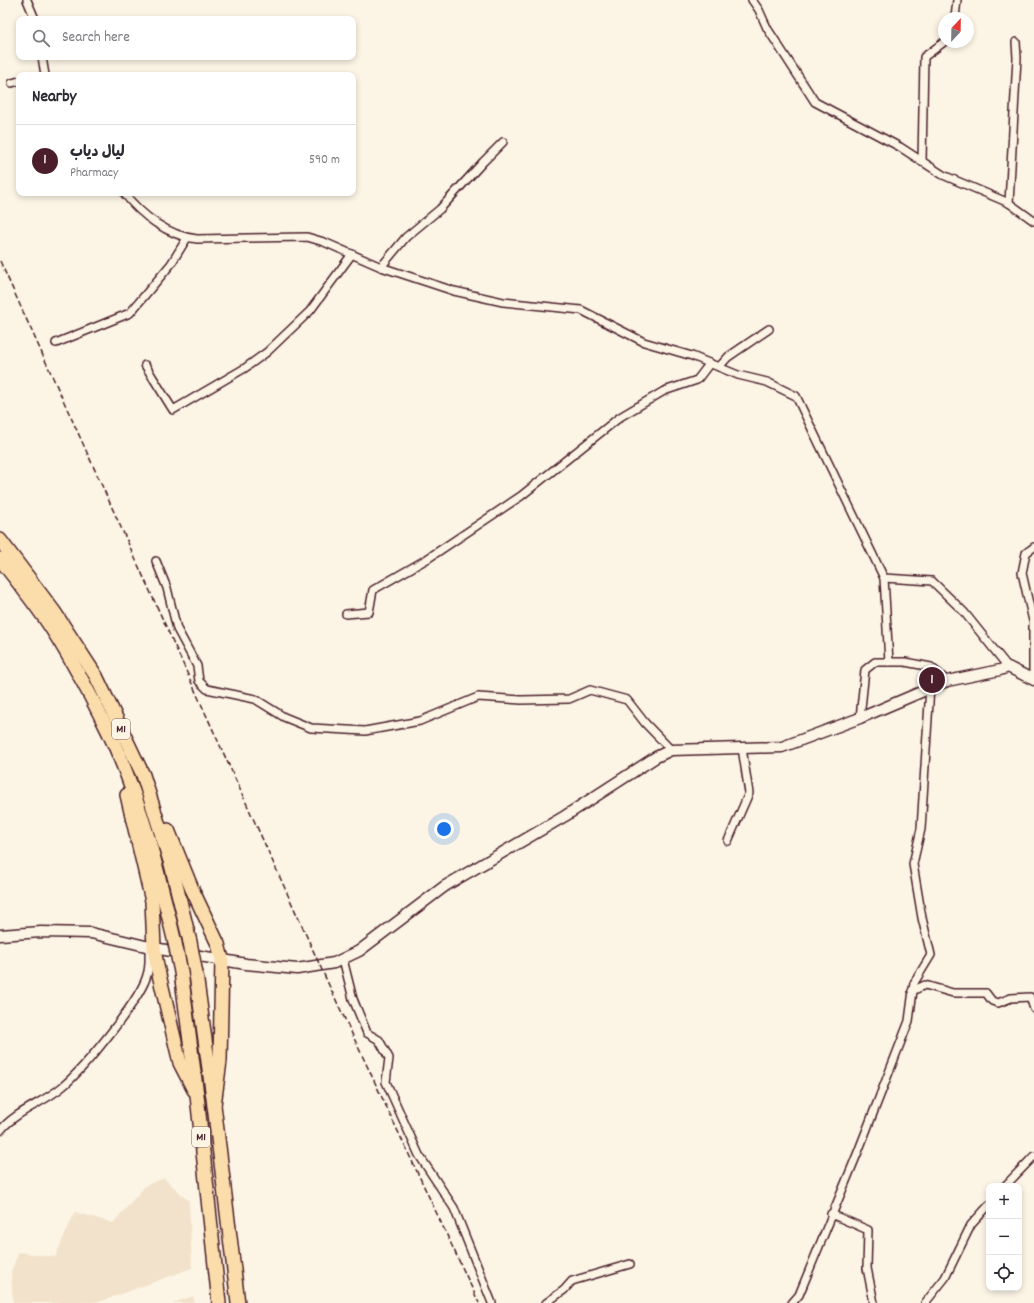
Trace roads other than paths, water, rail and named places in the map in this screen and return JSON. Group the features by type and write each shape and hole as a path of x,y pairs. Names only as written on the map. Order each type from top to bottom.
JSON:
{"highway":[{"name":"M1","path":"0,540 55,613 96,676 143,775 171,864 190,942 196,974 214,1104 238,1303"},
{"name":"M1","path":"0,559 44,618 82,680 109,734 136,799 158,873 180,972 197,1094 219,1303"},
{"path":"143,775 161,812 192,889 211,928 222,959 220,1061 214,1104"},
{"path":"127,778 127,800 152,905 152,948 180,1063 189,1082 197,1094"}],"street":[{"path":"27,0 33,16"},
{"path":"752,0 759,10 767,28 815,102 900,147 943,175 1009,203 1034,221"},
{"path":"956,12 957,0"},
{"path":"1009,203 1017,58 1016,42"},
{"path":"922,162 924,57 938,46"},
{"path":"42,60 44,72"},
{"path":"380,267 406,237 440,209 503,142"},
{"path":"127,196 163,228 187,238 306,237 324,242 380,267 454,291 497,300 581,310 597,316 644,342 710,363 743,377 774,385 796,396 884,578 889,662"},
{"path":"56,343 130,313 171,264 187,238"},
{"path":"146,365 173,410 245,368 267,352 310,311 352,254"},
{"path":"719,367 728,357 769,328"},
{"path":"346,614 369,612 373,590 427,559 521,496 620,417 664,391 697,380 710,363"},
{"path":"884,578 932,581 964,612 1008,667 1033,679 1033,621 1022,573 1026,553 1034,547"},
{"path":"156,561 167,588 177,629 197,666 199,681 208,689 255,700 284,717 311,728 365,731 420,721 478,697 521,700 569,699 590,690 627,700 645,723 671,750"},
{"path":"860,718 865,670 875,662 905,662 931,667 947,680"},
{"path":"0,935 41,932 90,933 152,948 246,964 297,969 334,963 359,951 445,886 565,816 656,757 671,750 782,746 860,718 947,680 1000,670 1008,667"},
{"path":"792,1303 799,1294 858,1152 908,1021 914,983 931,955 922,918 913,864 921,829 930,687"},
{"path":"728,841 749,793 742,748"},
{"path":"0,1131 32,1105 61,1088 83,1067 140,992 147,976 152,948"},
{"path":"343,959 353,999 368,1033 379,1040 388,1058 386,1082 419,1155 454,1208 492,1303"},
{"path":"912,991 925,985 954,993 986,992 992,1001 998,1003 1011,998 1030,997 1034,1009"},
{"path":"1008,1183 1034,1156"},
{"path":"925,1303 945,1278 971,1224 986,1207"},
{"path":"831,1214 868,1230 867,1268 874,1303"},
{"path":"546,1303 564,1290 572,1281 630,1264"}],"railway":[{"path":"0,261 327,981 479,1303"}],"place":[{"name":"ليال دياب","path":"932,680"}]}
